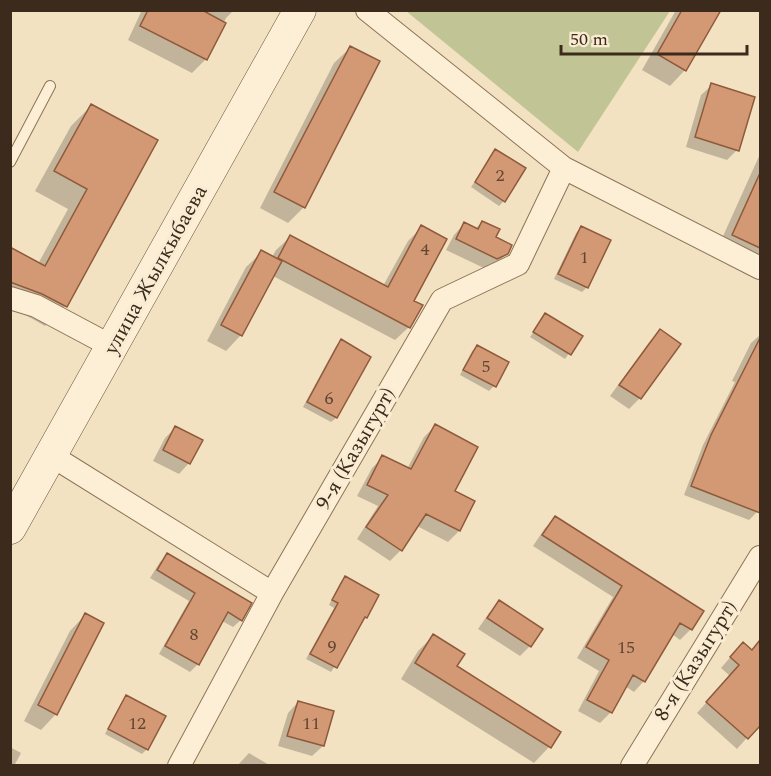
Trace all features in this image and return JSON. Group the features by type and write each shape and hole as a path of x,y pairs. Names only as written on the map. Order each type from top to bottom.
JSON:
{"main road":[{"name":"улица Жылкыбаева","path":"10,528 300,10"}],"street":[{"path":"367,10 564,168 760,268"},
{"name":"9-я (Казыгурт)","path":"178,765 272,593 442,300 518,264 564,168"},
{"path":"10,298 36,306 113,347"},
{"path":"52,456 272,593"},
{"name":"8-я (Казыгурт)","path":"632,765 760,556"}],"lane":[{"path":"10,162 50,86"}],"green space":[{"path":"406,11 670,11 578,152"}],"building":[{"path":"148,10 202,10 226,23 207,60 140,26"},
{"path":"682,10 721,10 686,71 657,54"},
{"path":"350,46 380,61 305,208 274,192"},
{"path":"711,83 755,97 739,151 695,137"},
{"path":"91,104 158,140 67,307 42,294 10,282 10,247 45,266 87,189 54,171"},
{"path":"495,149 526,168 505,202 475,182"},
{"path":"760,173 760,248 732,235"},
{"path":"482,221 500,229 496,237 512,245 508,254 497,259 456,239 464,222 478,229"},
{"path":"421,225 447,239 414,301 423,305 410,328 278,258 290,235 388,287"},
{"path":"581,226 611,240 588,288 558,274"},
{"path":"261,250 282,261 242,336 221,325"},
{"path":"545,313 583,336 571,355 533,332"},
{"path":"660,329 681,344 641,399 619,385"},
{"path":"760,338 760,513 691,486 711,435"},
{"path":"341,339 371,357 337,418 307,402"},
{"path":"477,345 509,362 496,387 463,370"},
{"path":"435,424 478,447 455,491 475,501 460,531 426,514 402,551 366,527 388,495 367,485 382,455 411,469"},
{"path":"175,426 203,440 190,464 163,450"},
{"path":"555,516 704,611 692,630 680,623 645,682 633,675 612,713 587,700 609,660 586,647 622,586 542,535"},
{"path":"167,553 252,603 242,621 228,612 199,665 165,646 195,593 157,570"},
{"path":"345,576 379,595 337,668 310,654 338,603 332,600"},
{"path":"499,600 543,629 531,647 487,618"},
{"path":"85,613 104,623 57,715 38,705"},
{"path":"433,634 465,654 457,666 561,732 551,748 415,663"},
{"path":"760,640 760,726 748,739 706,702 739,665 730,657 743,642 752,650"},
{"path":"126,695 166,716 148,750 108,729"},
{"path":"298,701 334,711 324,746 287,736"}]}
